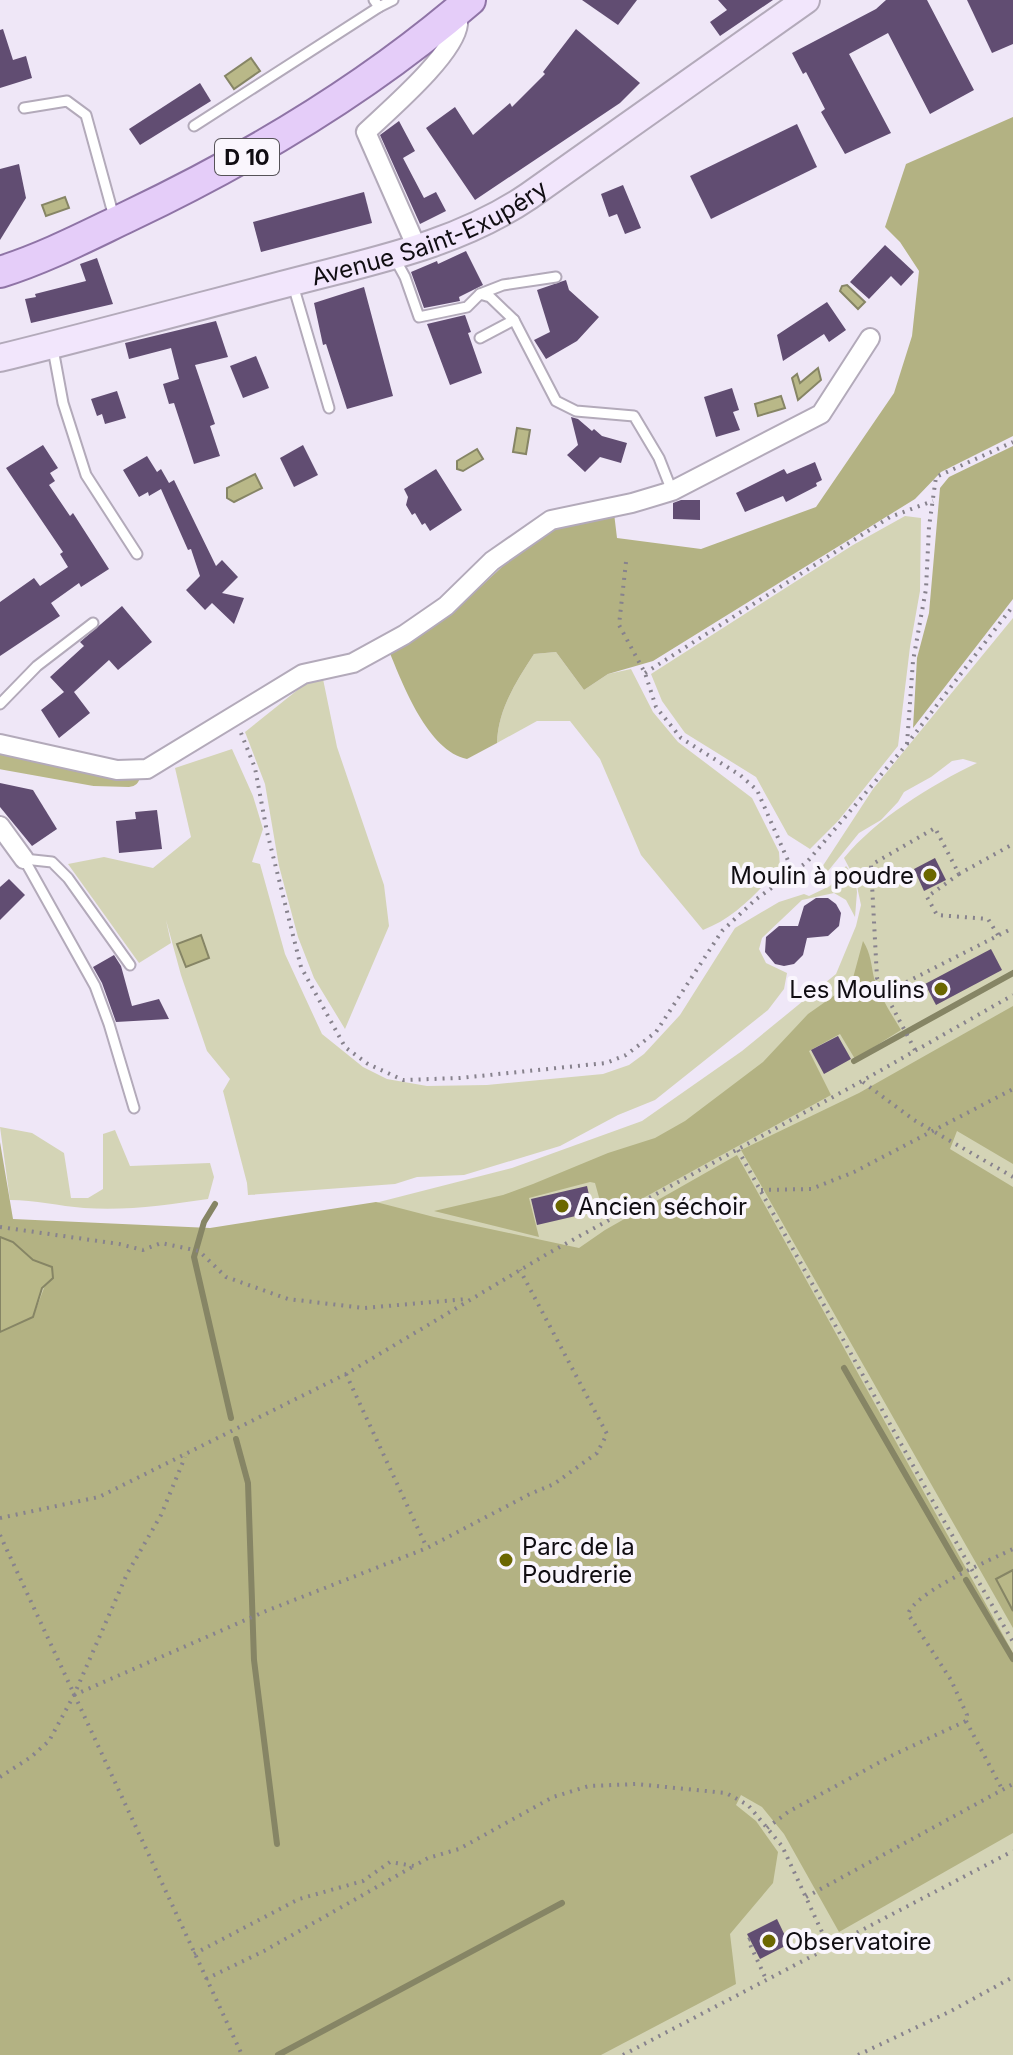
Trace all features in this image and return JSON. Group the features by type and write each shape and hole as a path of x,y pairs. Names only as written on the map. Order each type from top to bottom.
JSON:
{"main road":[{"name":"D 10","path":"0,272 116,223 239,161 302,123 410,49 463,6"}],"street":[{"name":"Avenue Saint-Exupéry","path":"0,358 405,253 499,216 666,102 806,0"},
{"path":"405,253 366,132 413,88 445,50 458,27 463,6"},
{"path":"0,744 117,770 147,769 303,674 353,663 404,635 446,606 492,561 551,520 672,491 821,414 870,338"},
{"path":"0,826 24,859"}],"lane":[{"path":"194,126 376,4 393,0"},
{"path":"24,108 67,101 86,115 116,223"},
{"path":"405,253 405,277 419,317 467,307 480,294 503,285 556,277"},
{"path":"292,282 329,408"},
{"path":"480,294 490,297 514,320 556,401 576,411 634,416 659,458 672,491"},
{"path":"480,338 514,320"},
{"path":"52,344 63,403 86,475 137,554"},
{"path":"0,704 37,666 93,623"},
{"path":"24,859 52,862 68,878 130,965"},
{"path":"24,859 95,986 134,1108"}],"path":[{"path":"907,744 913,661 926,589 936,477 1013,442"},
{"path":"645,673 890,517 933,501"},
{"path":"626,562 619,625 645,673 656,707 681,738 740,775 757,790 793,872"},
{"path":"234,716 255,768 267,832 301,967 345,1047 368,1064 403,1080 460,1078 606,1063 626,1055 656,1032 722,931 755,900 807,862 907,744 1013,606"},
{"path":"915,1050 877,978 871,865 935,828 959,874"},
{"path":"998,935 988,919 937,915 927,897 959,874 1013,844"},
{"path":"885,993 1013,928"},
{"path":"0,1518 99,1497 346,1374 520,1270 1013,995"},
{"path":"862,1081 914,1120 1013,1177"},
{"path":"761,1190 811,1189 888,1155 1013,1089"},
{"path":"738,1150 1013,1642"},
{"path":"0,1227 143,1250 161,1243 199,1251 226,1277 288,1299 364,1308 469,1299"},
{"path":"74,1695 239,1622 427,1548 554,1484 597,1453 607,1434 520,1270"},
{"path":"346,1374 427,1548"},
{"path":"0,1777 49,1741 74,1695 127,1574 161,1515 186,1455"},
{"path":"0,1535 242,2055"},
{"path":"1002,1790 966,1721 967,1715 951,1680 908,1614 918,1600 1013,1549"},
{"path":"767,1828 788,1812 879,1762 966,1721"},
{"path":"206,1979 264,1951 428,1858 459,1849 553,1797 589,1786 636,1784 726,1793 748,1805 782,1846 829,1947"},
{"path":"806,1897 1013,1784"},
{"path":"623,2055 1013,1851"},
{"path":"194,1954 299,1899 363,1881 390,1862 414,1866"},
{"path":"750,1939 766,1979"},
{"path":"858,2055 951,2011 1013,1977"}],"green space":[{"path":"905,516 921,518 920,591 898,746 838,821 810,849 788,835 756,777 685,733 662,701 651,674 853,545"},
{"name":"Parc de la Poudrerie","path":"1013,618 1013,2055 0,2055 0,1167 10,1223 254,1234 512,1168 642,1121 742,1051 836,974 856,926 861,905 855,877 855,917 846,900 834,893 802,900 762,938 759,949 766,963 787,973 784,989 768,1010 655,1100 618,1115 560,1146 464,1175 417,1177 395,1184 248,1195 223,1091 230,1079 207,1051 166,920 171,943 139,963 68,864 104,857 153,868 191,837 175,768 232,749 253,796 263,829 252,862 260,864 285,954 322,1034 363,1067 387,1079 427,1086 487,1085 603,1074 629,1065 644,1054 680,1015 735,928 779,902 804,894 809,896 830,886 846,866 853,875 844,858 872,830 923,792 977,763 963,759 952,761 904,792 881,820 859,833 824,876 811,884 873,789"},
{"path":"556,652 584,690 608,674 631,669 653,712 678,742 752,798 779,852 780,867 754,895 725,919 703,930 641,855 600,759 570,721 537,721 497,743 504,707 534,654"},
{"path":"323,679 337,747 384,885 389,926 345,1029 314,978 298,937 279,866 265,784 245,732 305,684"},
{"path":"0,1127 32,1133 64,1153 71,1198 88,1198 103,1189 103,1134 115,1130 130,1166 210,1163 214,1177 208,1199 116,1209 10,1200"}],"shaded area":[{"path":"251,58 260,71 234,89 225,76"},
{"path":"1013,117 1013,436 941,472 915,499 653,661 608,674 584,690 556,652 534,654 504,707 497,743 467,759 440,744 419,715 389,651 446,617 507,562 543,535 564,524 614,513 617,538 701,549 816,507 894,393 912,336 919,271 900,242 885,227 906,164"},
{"path":"65,197 69,208 46,216 42,205"},
{"path":"847,285 865,302 858,309 840,291 842,286"},
{"path":"818,368 821,380 798,400 792,378 797,374 800,383"},
{"path":"781,396 785,408 758,416 755,404"},
{"path":"517,428 530,430 526,454 513,452"},
{"path":"1013,446 1013,599 913,728 917,658 929,613 940,488 949,477"},
{"path":"477,449 483,459 463,471 457,469 457,461"},
{"path":"255,474 262,488 234,502 227,498 227,488"},
{"path":"201,935 209,958 186,967 177,944"},
{"path":"863,941 879,992 901,1030 855,1059 840,1034 809,1051 831,1095 605,1219 595,1183 590,1182 529,1198 539,1237 434,1211 503,1195 608,1153 655,1138 685,1121 763,1062 808,1014 853,978"},
{"path":"1013,1006 1013,1164 957,1131 950,1149 1013,1187 1013,1570 996,1579 1013,1611 1013,1628 741,1150 859,1093"},
{"name":"Parc de la Poudrerie","path":"0,1142 13,1219 210,1228 376,1202 579,1248 737,1155 1013,1653 1013,1833 839,1932 784,1834 762,1807 741,1795 736,1805 756,1821 778,1852 773,1883 730,1934 736,1984 601,2055 0,2055 0,1332 33,1317 52,1267 33,1260 13,1242 0,1237"},
{"path":"0,1237 13,1242 33,1260 52,1267 53,1278 42,1288 33,1317 0,1332"},
{"path":"1013,1570 1013,1611 996,1579"}],"building":[{"path":"582,0 637,0 618,25"},
{"path":"718,0 773,0 720,36 710,22 727,10"},
{"path":"886,0 927,0 974,90 930,114 888,33 849,54 891,133 845,154 821,112 825,109 806,72 803,74 792,53 876,9"},
{"path":"967,0 1013,0 1013,44 992,53"},
{"path":"3,29 13,60 26,56 32,78 0,88 0,30"},
{"path":"576,29 640,83 620,103 475,200 426,128 455,107 473,135 510,103 512,107 545,74 543,72"},
{"path":"200,83 211,101 140,145 129,129"},
{"path":"399,121 415,151 403,158 424,198 436,192 446,211 420,224 380,135"},
{"path":"797,124 817,167 711,219 690,176"},
{"path":"19,164 26,198 0,240 0,169"},
{"path":"623,185 641,228 625,234 617,214 609,217 601,194"},
{"path":"364,192 372,223 261,252 253,222"},
{"path":"885,245 914,272 901,286 891,276 869,299 850,282"},
{"path":"466,251 483,285 459,297 460,301 424,308 411,272"},
{"path":"97,258 113,304 31,323 25,299 86,281 80,264"},
{"path":"566,280 569,290 599,317 577,341 546,359 534,340 550,332 537,290"},
{"path":"364,287 393,396 347,409 326,344 323,345 314,303"},
{"path":"827,302 846,330 829,342 824,334 783,361 777,335"},
{"path":"465,315 482,373 450,385 427,324"},
{"path":"216,321 228,357 195,365 215,424 210,426 220,456 194,464 174,403 169,404 163,384 179,379 171,348 129,359 125,343"},
{"path":"256,356 269,388 243,398 230,366"},
{"path":"732,388 739,410 733,412 740,430 716,437 704,397"},
{"path":"117,391 126,418 105,424 102,414 97,416 91,399"},
{"path":"571,417 602,436 627,443 621,463 600,457 585,472 567,455 578,445"},
{"path":"43,445 58,468 50,473 55,481 49,485 70,516 73,513 109,569 81,587 79,583 51,603 60,616 0,656 0,602 34,578 40,586 68,567 60,554 63,552 6,468"},
{"path":"303,445 318,475 294,487 280,458"},
{"path":"147,456 157,472 161,469 169,483 174,480 216,566 222,560 238,577 222,593 244,598 234,624 212,603 205,610 186,590 200,576 191,549 188,550 161,489 149,496 148,492 139,497 123,470"},
{"path":"815,462 822,480 816,483 817,486 786,502 783,496 745,512 736,493 784,469 787,474"},
{"path":"436,469 462,510 430,531 415,513 412,515 406,505 408,497 404,489"},
{"path":"700,500 700,520 673,519 673,503"},
{"path":"122,606 152,642 118,670 109,660 74,692 90,713 59,738 41,710 64,692 50,677 84,646 80,642"},
{"path":"0,783 33,790 57,829 32,846 0,807"},
{"path":"157,810 162,849 119,853 116,821 136,819 135,812"},
{"name":"Moulin à poudre","path":"935,858 946,880 924,891 914,869"},
{"path":"9,879 25,895 0,920 0,887"},
{"path":"816,898 828,898 836,904 841,913 839,926 828,936 807,938 803,955 794,964 775,964 765,952 766,937 779,926 798,926 804,906"},
{"path":"991,949 1002,970 936,1005 925,984"},
{"path":"114,955 121,966 132,1006 159,999 169,1019 116,1022 93,967"},
{"path":"838,1036 851,1059 824,1074 811,1050"},
{"name":"Ancien séchoir","path":"587,1186 593,1212 537,1225 531,1199"},
{"name":"Observatoire","path":"777,1919 789,1944 760,1959 747,1934"}],"waterway":[{"path":"0,758 94,775 129,776"},
{"path":"854,1061 1013,973"},
{"path":"215,1204 204,1222 194,1257 231,1418"},
{"path":"844,1368 960,1569"},
{"path":"236,1439 248,1483 254,1660 277,1844"},
{"path":"966,1580 1013,1659"},
{"path":"278,2055 562,1903"}],"place":[{"name":"Moulin à poudre","path":"930,875"},
{"name":"Les Moulins","path":"941,989"},
{"name":"Ancien séchoir","path":"562,1206"},
{"name":"Parc de la Poudrerie","path":"506,1560"},
{"name":"Observatoire","path":"769,1941"}]}
